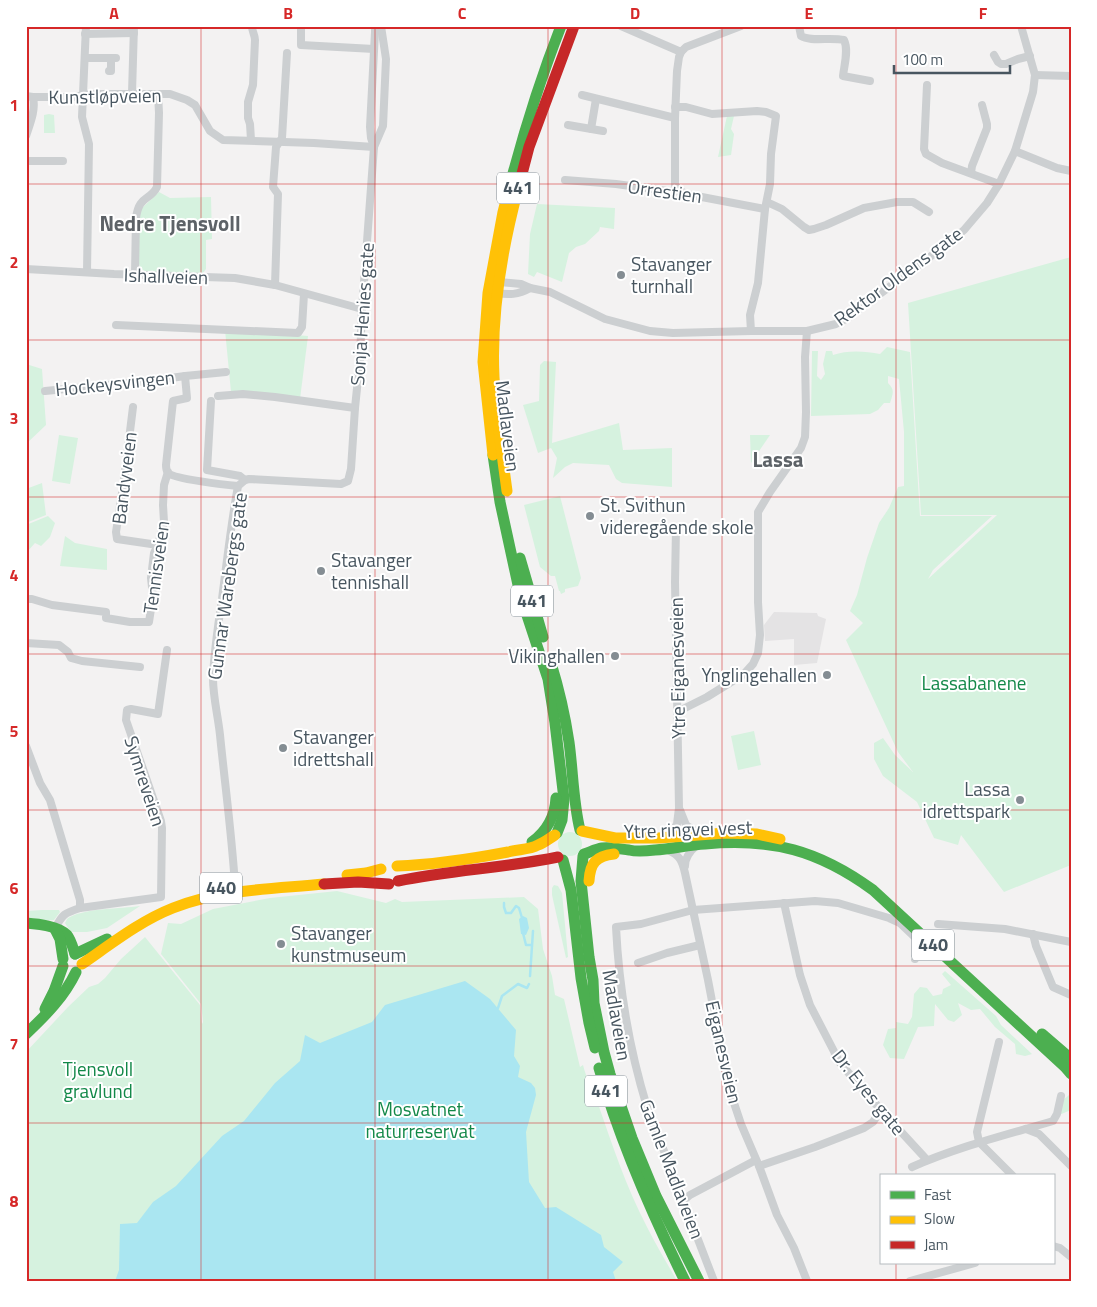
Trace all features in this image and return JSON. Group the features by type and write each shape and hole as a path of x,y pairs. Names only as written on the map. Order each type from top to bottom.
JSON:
{"main road":[{"name":"Madlaveien","path":"561,26 546,64 514,169 499,230 494,348 496,402 508,495 523,569 562,700 581,830"},
{"name":"Madlaveien","path":"556,834 562,820 564,806 559,748 548,679 520,594 502,511 492,451 482,362 485,347 486,321 496,290 522,170 574,26"},
{"name":"441","path":"516,850 534,840 547,828 554,814 556,794 562,782"},
{"path":"556,834 561,829 572,826 581,830"},
{"name":"441","path":"581,830 587,839 588,845 583,855"},
{"name":"Ytre ringvei vest","path":"581,830 615,838 668,843"},
{"name":"Ytre ringvei vest","path":"583,855 600,849 636,851 668,843 740,833 774,837 816,851 845,865 874,884 975,977 1071,1059"},
{"name":"441","path":"556,834 553,846 560,858"},
{"name":"440","path":"63,962 70,954 75,954 100,943 142,916 165,904 200,892 235,886 366,873 381,869 388,863 397,866 423,865 473,859 532,848 556,834"},
{"name":"Ytre ringvei vest","path":"698,839 794,849 816,856 849,872 873,890 1066,1067 1071,1074"},
{"name":"441","path":"583,898 589,890 590,871 596,860 607,854 636,851"},
{"name":"Madlaveien","path":"583,855 581,881 594,1003 604,1052 632,1138 652,1187 699,1281"},
{"path":"560,858 573,861 583,855"},
{"name":"Madlaveien","path":"560,858 571,890 581,978 600,1070 624,1146 636,1176 653,1216 685,1281"},
{"name":"440","path":"26,1034 62,997 79,968 136,927 173,908 201,899 232,893 336,883 393,883 413,877 560,858"},
{"path":"381,869 381,878 385,883 393,883 401,875 400,869 397,866"},
{"path":"26,923 50,926 68,936 75,954 80,958 79,968 73,972 67,971 63,962 60,939 55,929"},
{"path":"26,1030 47,1006 63,962"}],"street":[{"path":"251,140 248,102 253,85 255,34 252,31 252,26"},
{"path":"300,26 301,45 374,49"},
{"path":"621,26 681,52"},
{"path":"679,190 675,185 675,107 677,71 681,52 686,47 729,28 741,26"},
{"path":"800,26 801,36 804,38 844,40 846,43 843,76 870,81"},
{"name":"Rektor Oldens gate","path":"496,290 521,284 550,292 605,319 650,331 673,334 806,331 836,324 846,319 964,230 987,203 999,184 1015,151 1033,92 1035,75 1020,26"},
{"name":"Sonja Henies gate","path":"374,147 370,127 374,49 377,28"},
{"name":"Sonja Henies gate","path":"348,481 351,469 360,359 374,147 383,126 386,59 377,28"},
{"path":"86,272 89,144 82,117 82,96 84,89 86,30 134,30 132,93"},
{"path":"275,286 278,194 273,187 276,147 282,138 287,54"},
{"path":"994,55 1001,64 1030,56"},
{"path":"85,58 113,58 111,71 109,71"},
{"path":"1035,75 1071,76"},
{"path":"927,84 924,149 926,154 942,163 999,184"},
{"name":"Kunstløpveien","path":"30,97 74,98 92,94 170,94 195,105 210,131 223,140 374,147"},
{"path":"135,274 137,208 157,187 158,94"},
{"path":"582,95 675,118"},
{"path":"26,136 32,119 34,101 30,97"},
{"path":"591,129 596,99"},
{"path":"971,173 987,128 982,105"},
{"path":"675,107 686,107 712,114 757,110 776,116 758,283 750,315 751,331"},
{"path":"568,125 603,131"},
{"path":"1015,151 1057,168 1071,171"},
{"path":"26,160 63,161"},
{"name":"Orrestien","path":"565,180 616,184 674,192 679,190 686,194 782,209 809,230 826,225 864,208 897,202 913,202 929,212"},
{"name":"Ishallveien","path":"26,269 235,278 275,286 362,310"},
{"name":"Rektor Oldens gate","path":"496,290 511,295 521,293 530,288"},
{"path":"116,325 298,333 302,327 304,294"},
{"path":"677,712 707,697 744,674 753,664 758,654 760,635 758,512 801,448 805,437 806,331"},
{"name":"Hockeysvingen","path":"45,391 226,372"},
{"name":"Hockeysvingen","path":"168,472 166,465 173,401 187,398 185,376"},
{"path":"245,480 240,476 207,470 215,398 243,394 355,408"},
{"name":"Bandyveien","path":"133,407 116,532 118,539 158,545"},
{"path":"168,472 174,476 212,484 238,486"},
{"name":"Tennisveien","path":"26,599 52,605 106,612 106,618 130,622 149,622 153,596 151,578 154,554 164,522 164,485 168,472"},
{"name":"Gunnar Warebergs gate","path":"235,886 213,678 233,511 238,486 249,479 340,484 348,481"},
{"name":"Ytre Eiganesveien","path":"668,843 677,824 679,808 676,528"},
{"path":"26,643 59,645 68,652 71,658 82,661 140,667"},
{"name":"Symreveien","path":"80,908 161,897 163,836 161,821 132,739 126,716 127,710 131,709 158,714 167,650"},
{"path":"26,746 40,783 50,800 80,900 80,908 65,913 55,929"},
{"path":"679,808 686,825 698,839"},
{"name":"Eiganesveien","path":"685,873 685,860 698,839"},
{"name":"Eiganesveien","path":"668,843 682,860 728,1085 741,1124 777,1215 794,1248 807,1281"},
{"path":"693,910 815,901 838,904 889,918 900,923 918,941 914,959"},
{"name":"Dr. Eyes gate","path":"784,903 800,975 810,1005 840,1063 927,1160"},
{"name":"Gamle Madlaveien","path":"693,910 641,924 616,927 617,950 627,1031 647,1107 714,1281"},
{"path":"938,924 1005,929 1071,942"},
{"path":"1033,934 1053,987 1071,995"},
{"path":"638,963 667,953 700,945"},
{"path":"999,1042 977,1132 979,1142 1011,1174"},
{"path":"912,1167 979,1142 1054,1121 1060,1096"},
{"path":"684,1200 690,1195 757,1163 815,1147 864,1128 873,1122 881,1110"},
{"path":"1026,1129 1039,1134 1071,1166"},
{"path":"1054,1246 1060,1248 1071,1257"},
{"path":"910,1281 971,1264"}],"shaded area":[{"path":"774,612 817,613 818,616 826,619 817,663 794,665 794,639 765,641 764,625"}],"green space":[{"path":"44,115 54,115 55,133 44,133"},
{"path":"727,116 734,116 731,129 734,134 731,155 718,157"},
{"path":"159,192 170,198 211,197 212,239 206,240 206,269 203,273 145,272 140,267 138,260 140,210"},
{"path":"537,204 615,208 614,229 600,227 599,231 585,244 576,247 569,253 562,282 537,272 534,277 528,274 530,234"},
{"name":"Lassabanene","path":"1071,257 1071,865 1004,892 961,835 958,845 934,838 917,802 883,776 874,759 874,743 883,738 895,755 913,772 898,752 846,640 863,623 850,611 857,595 879,523 889,508 898,487 904,486 904,432 899,379 888,376 888,383 893,392 890,403 884,403 878,410 870,414 811,416 812,351 818,351 817,376 821,380 825,374 823,364 826,351 832,351 833,355 844,352 880,354 887,347 910,352 920,516 992,516 933,570 928,579 997,515 921,515 908,303"},
{"path":"225,330 308,336 300,399 231,392"},
{"path":"544,361 556,362 552,443 619,423 623,450 672,448 672,487 622,483 616,479 609,465 573,463 565,467 553,478 557,458 551,448 538,453 523,405 539,401 540,365"},
{"path":"26,364 42,369 46,425 26,444"},
{"path":"59,435 78,438 70,484 52,481"},
{"path":"750,435 770,435 751,463"},
{"path":"42,483 46,515 26,523 26,489"},
{"path":"560,496 581,578 578,586 565,589 565,592 561,594 555,576 551,576 540,567 524,505"},
{"path":"48,516 55,523 50,537 41,546 35,543 26,553 26,525"},
{"path":"65,536 75,543 107,549 107,570 60,566"},
{"path":"754,731 761,765 738,770 731,736"},
{"path":"570,832 579,835 582,844 579,853 570,856 561,853 558,844 561,835"},
{"path":"554,885 558,886 562,893 568,957 566,958 552,895"},
{"name":"Mosvatnet naturreservat","path":"337,891 386,903 395,899 402,902 524,897 538,909 543,949 552,976 555,995 564,999 580,1067 583,1065 639,1212 677,1281 26,1281 26,1052 68,1007 89,987 98,984 105,978 121,959 145,937 200,1005 202,1024 201,1004 161,954 168,923 181,924 213,909 270,898"},
{"path":"140,906 107,928 87,932 73,932 70,931 65,923 70,917 85,912"},
{"path":"59,910 60,912 54,920 26,918 26,911"},
{"path":"945,971 996,1016 1001,1025 1032,1054 1025,1056 1016,1054 1015,1044 995,1027 980,1009 971,1010 958,1003 962,1015 954,1022 948,1020 935,1004 934,1026 918,1027 904,1059 890,1058 883,1045 888,1029 896,1028 896,1022 908,1024 912,1017 914,994 920,987 927,988 933,996 942,994 943,989 951,985 942,974"},
{"path":"1069,1095 1071,1097 1071,1110 1059,1115 1062,1101"}],"water":[{"path":"523,916 527,918 529,928 526,935 521,934 519,919"},
{"name":"Mosvatnet naturreservat","path":"465,981 490,999 516,1030 514,1056 520,1066 518,1077 531,1083 535,1088 536,1095 526,1132 529,1182 545,1208 556,1207 601,1235 604,1247 623,1262 613,1272 616,1281 115,1281 119,1270 120,1224 137,1223 153,1202 176,1186 222,1136 244,1121 275,1083 300,1061 305,1035 320,1043 372,1022 385,1005"}],"waterway":[{"path":"504,903 506,913 511,913 516,906 519,908 522,918"},
{"path":"530,976 533,931"},
{"path":"523,933 526,945 531,945"},
{"path":"498,1008 502,996 518,984 527,988 529,984"}],"traffic: fast":[{"path":"511,181 534,103 561,26"},
{"path":"493,455 500,502 520,594 548,679 564,799 562,820 557,833"},
{"path":"520,558 543,637"},
{"path":"551,663 567,732 580,830"},
{"path":"532,842 549,823 554,811 556,798"},
{"path":"584,854 605,848 642,851 705,844 752,843 794,850 833,865 873,890 1071,1074"},
{"path":"583,856 581,881 594,1003 610,1074 632,1138 656,1196 699,1281"},
{"path":"563,860 571,890 581,978 595,1048"},
{"path":"26,923 59,929 70,939 75,954"},
{"path":"55,929 60,939 63,959"},
{"path":"75,954 107,939"},
{"path":"45,1009 63,966"},
{"path":"26,1034 60,998 76,972"},
{"path":"1042,1034 1071,1059"},
{"path":"599,1068 607,1096 637,1176 685,1281"}],"traffic: slow":[{"path":"493,455 483,362 488,293 503,212 511,181"},
{"path":"507,491 495,391 494,329 503,258 518,189"},
{"path":"582,831 615,838 659,838 725,833 757,834 780,839"},
{"path":"397,866 453,861 527,849 535,847 555,835"},
{"path":"589,881 591,869 595,861 614,854"},
{"path":"347,875 381,869"},
{"path":"82,964 149,919 191,902 229,893 324,884"}],"traffic: jam":[{"path":"518,189 529,147 574,26"},
{"path":"398,881 558,857"},
{"path":"324,884 358,882 389,884"}],"place":[{"name":"Stavanger turnhall","path":"621,275"},
{"name":"St. Svithun videregående skole","path":"590,516"},
{"name":"Stavanger tennishall","path":"321,571"},
{"name":"Vikinghallen","path":"615,656"},
{"name":"Ynglingehallen","path":"827,675"},
{"name":"Stavanger idrettshall","path":"283,748"},
{"name":"Lassa idrettspark","path":"1020,800"},
{"name":"Stavanger kunstmuseum","path":"281,944"}],"district":[{"name":"Nedre Tjensvoll","path":"170,224"},
{"name":"Lassa","path":"778,460"}],"park label":[{"name":"Tjensvoll gravlund","path":"98,1080"}]}
